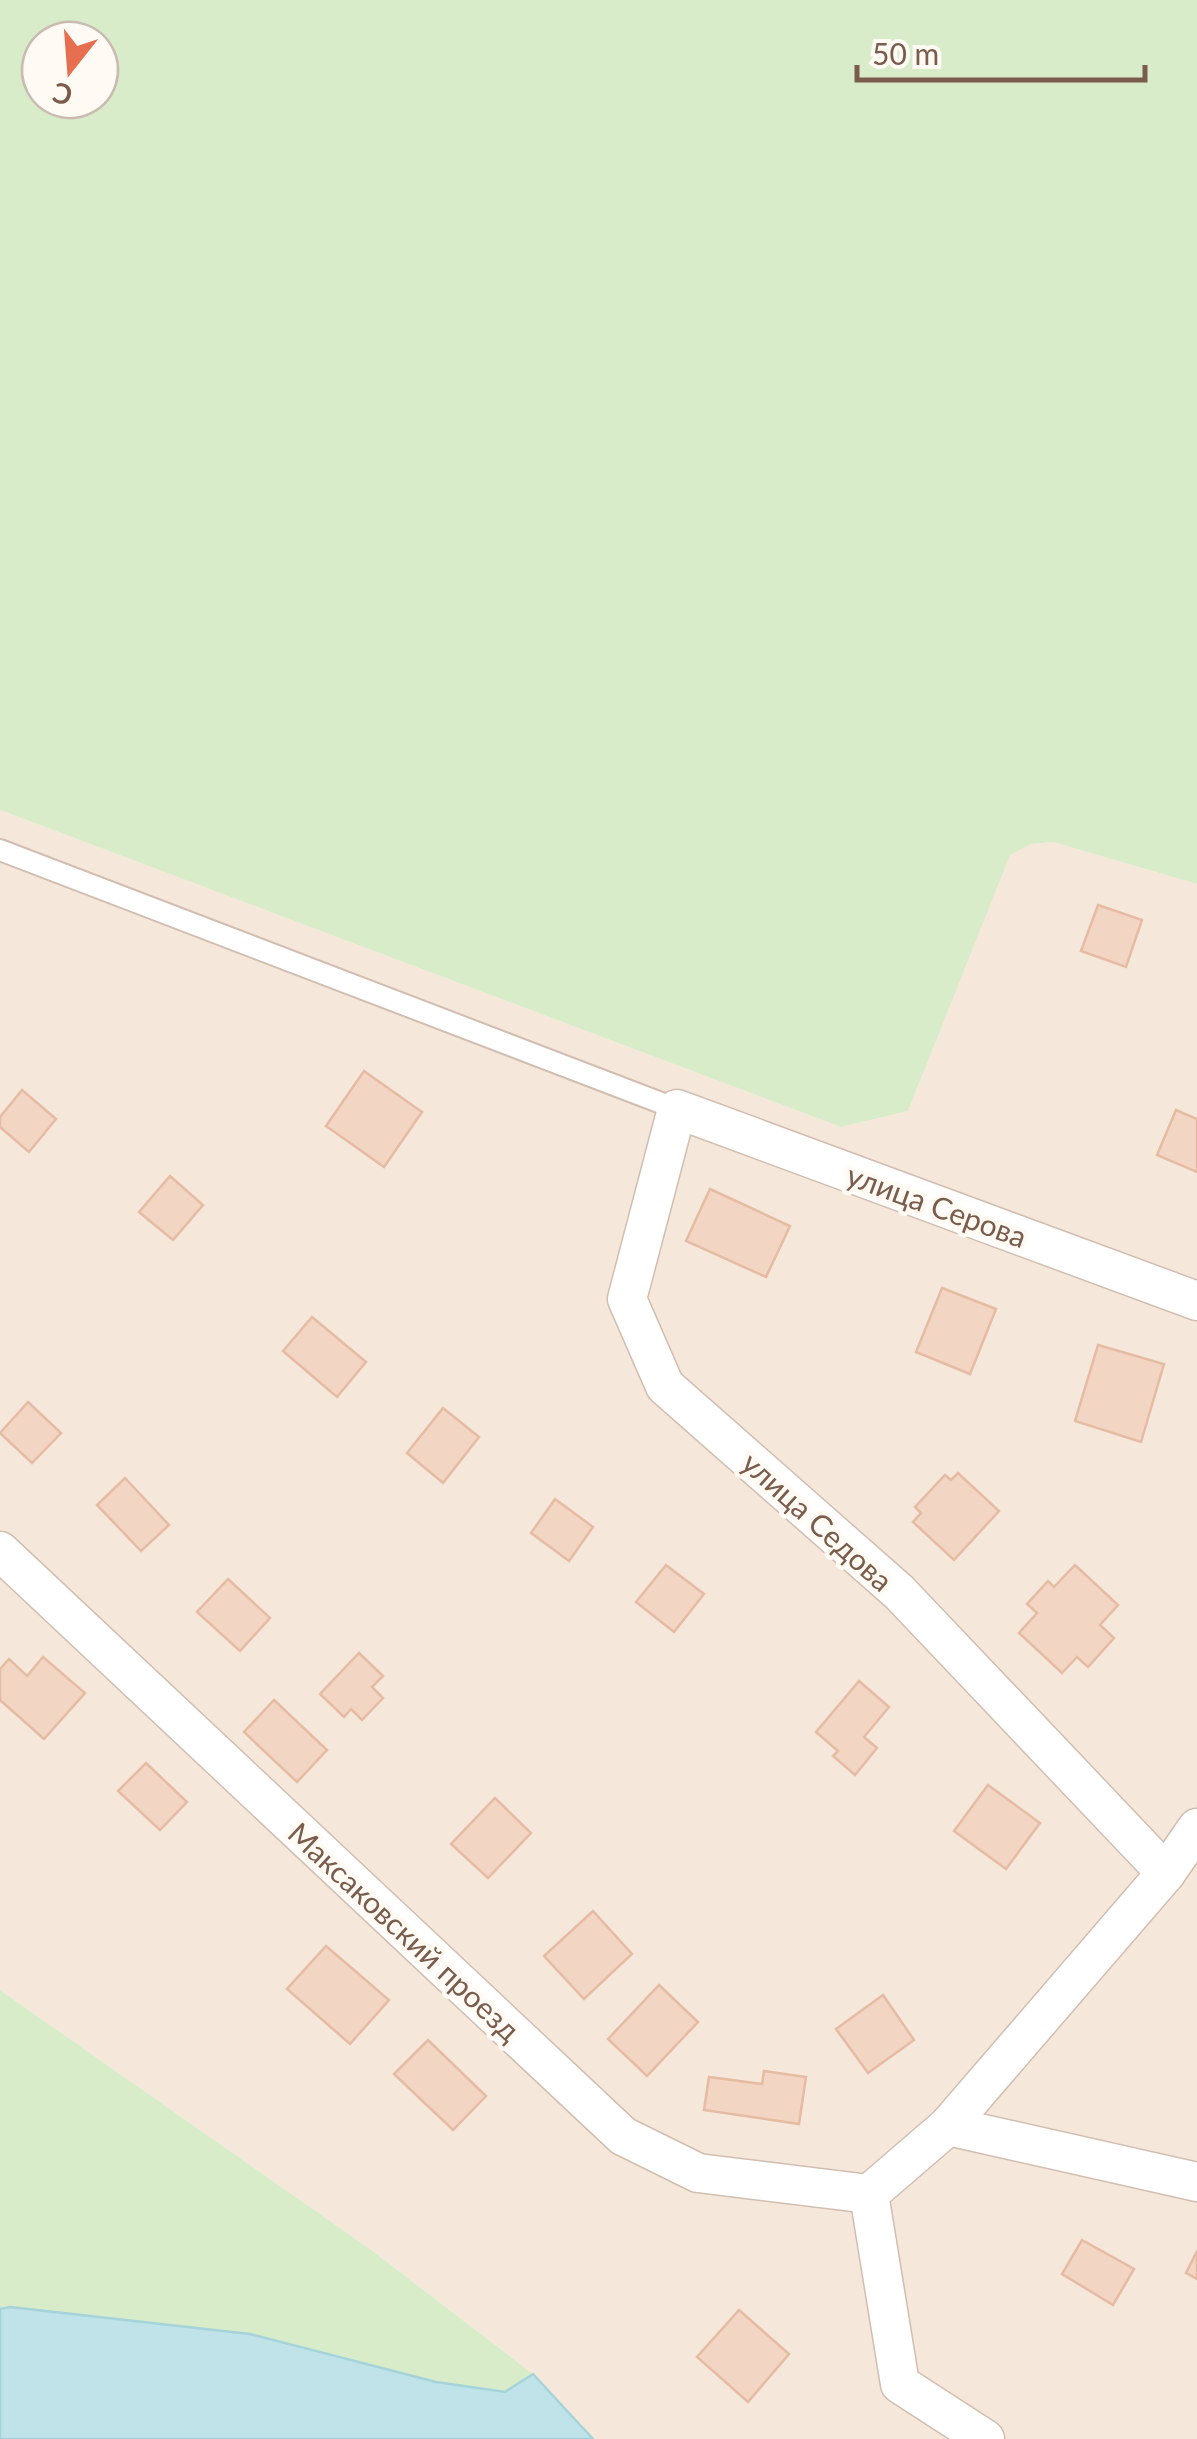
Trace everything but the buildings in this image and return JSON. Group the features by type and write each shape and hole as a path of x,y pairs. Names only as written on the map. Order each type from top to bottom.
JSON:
{"street":[{"name":"улица Серова","path":"677,1109 1197,1301"},
{"name":"улица Седова","path":"677,1109 626,1299 665,1386 898,1592 1166,1873"},
{"name":"Максаковский проезд","path":"0,1551 624,2136 698,2172 870,2194"},
{"path":"985,2439 900,2384 870,2194 948,2126 1166,1873 1197,1828"},
{"path":"948,2126 1197,2182"}],"lane":[{"path":"0,850 677,1109"}],"shaded area":[{"path":"0,810 841,1127 908,1111 1009,855 1031,844 1053,842 1197,884 1197,2439 593,2439 533,2374 370,2249 0,1990"}],"green space":[{"path":"0,0 1197,0 1197,884 1053,842 1031,844 1010,855 908,1111 841,1127 0,810"},
{"path":"0,1990 370,2249 533,2374 505,2392 436,2382 250,2334 0,2309"}],"water":[{"path":"0,2309 250,2334 436,2382 505,2392 533,2374 593,2439 0,2439"}]}
